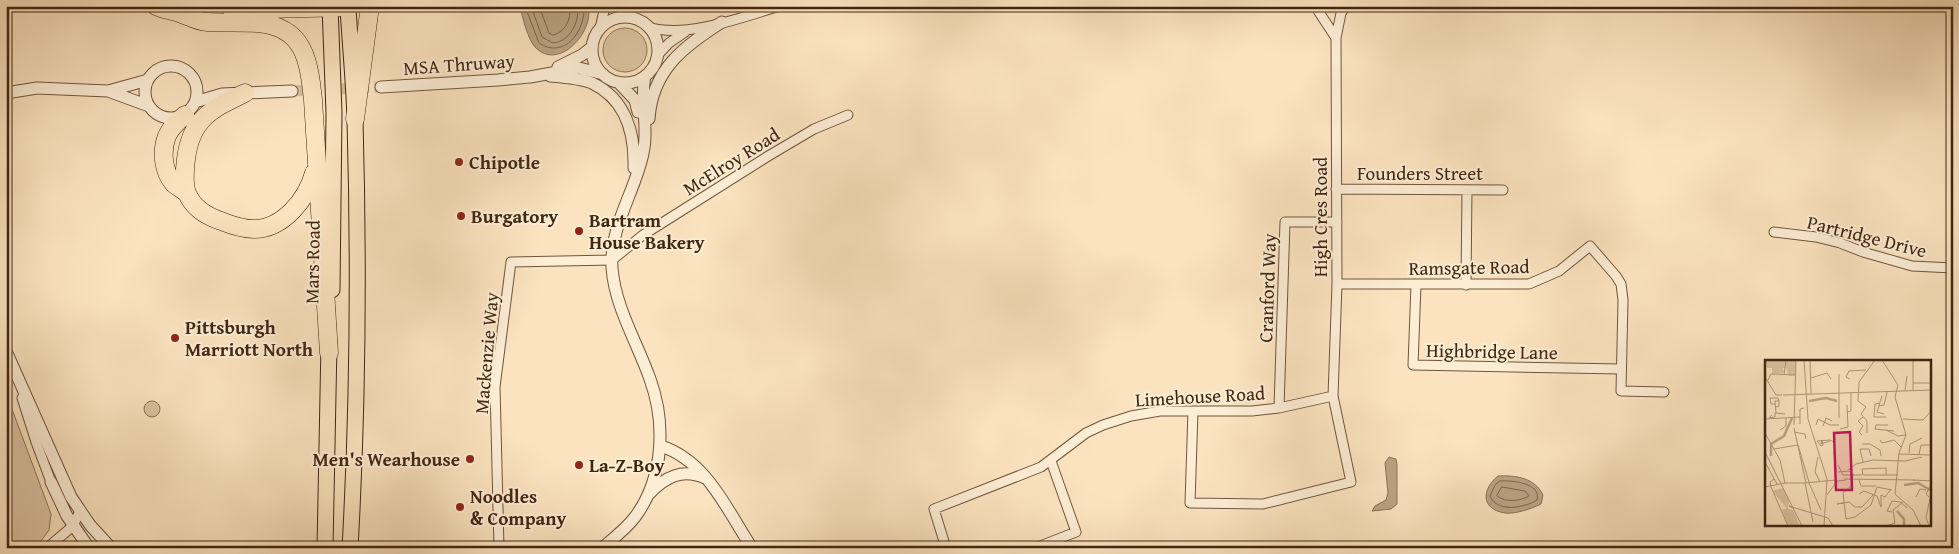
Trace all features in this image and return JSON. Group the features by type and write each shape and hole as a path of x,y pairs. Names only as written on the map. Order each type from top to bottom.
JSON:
{"highway":[{"path":"156,6 206,22 260,23 277,27 300,44 306,56 310,68 329,353"},
{"path":"355,119 370,6"},
{"path":"180,13 220,15 268,9 336,7"},
{"path":"187,193 185,167 188,146 203,117 215,108 245,93"},
{"path":"190,109 172,126 167,136 164,147 166,173 174,184 187,193 194,205 207,216 237,227 255,229 276,224 299,203 310,186 316,165"}],"main road":[{"path":"336,7 355,119 357,268 356,431 350,548"},
{"name":"Mars Road","path":"324,546 333,265 336,7"},
{"path":"351,526 356,548"}],"street":[{"path":"605,6 600,28 594,38 592,47 596,64 603,74 618,82 635,100 642,137 636,174"},
{"path":"620,6 629,17"},
{"path":"648,27 662,30 688,30 780,6"},
{"path":"1315,6 1336,38"},
{"name":"High Cres Road","path":"1193,412 1190,503 1264,504 1351,482 1333,396 1337,284 1336,38 1341,13 1346,6"},
{"path":"600,28 613,19 629,17 639,20 648,27 656,40 657,56 654,66 645,76 632,82 618,82"},
{"path":"636,174 647,149 650,106 653,94 665,70 683,49 722,22"},
{"path":"657,56 669,43 688,30"},
{"name":"MSA Thruway","path":"538,75 574,59 592,47"},
{"path":"190,109 197,90 192,76 185,70 169,66 160,68 153,73 145,88 146,98 149,106 158,115 165,118 172,118 222,94 292,91"},
{"name":"MSA Thruway","path":"382,87 430,85 538,75 579,68 603,74"},
{"path":"538,75 569,78 591,83 616,102 625,113 630,128 636,174"},
{"path":"602,548 620,534 636,515 646,497 654,476 661,446 658,412 650,379 618,297 613,280 612,260 613,246 619,225 644,149 642,98 645,76"},
{"path":"108,91 148,80"},
{"path":"196,84 222,94"},
{"path":"6,93 37,88 108,91 149,106"},
{"name":"McElroy Road","path":"612,260 643,235 770,156 814,130 848,116"},
{"name":"Founders Street","path":"1336,189 1503,190"},
{"path":"1466,285 1467,190"},
{"name":"Cranford Way","path":"1279,408 1285,222 1337,222"},
{"name":"Partridge Drive","path":"1774,232 1816,237 1912,266 1953,268"},
{"name":"Ramsgate Road","path":"1337,284 1522,285 1536,282 1559,271 1590,246 1621,284 1623,300 1621,369"},
{"name":"Mackenzie Way","path":"499,548 496,387 511,262 612,260"},
{"name":"Highbridge Lane","path":"1416,285 1413,365 1621,369"},
{"path":"6,351 45,435 62,477 80,511 111,548"},
{"path":"13,367 36,442 51,482 73,526 88,548"},
{"path":"1621,369 1621,391 1664,392"},
{"name":"Limehouse Road","path":"946,548 934,509 1041,467 1086,433 1118,419 1145,412 1252,412 1333,396"},
{"path":"661,446 676,451 693,464 707,479 752,548"},
{"path":"1035,548 1076,532 1052,460"},
{"path":"646,497 660,483 676,474 693,474 707,479"},
{"path":"47,548 73,526 80,511"},
{"path":"73,526 90,525"}],"shaded area":[{"path":"629,28 641,34 646,41 646,59 641,66 634,71 621,72 609,66 604,59 603,46 609,34 616,29"},
{"path":"6,393 51,514 49,530 36,548 6,548"},
{"path":"149,401 155,401 160,406 158,415 149,417 144,412 144,406"}],"water":[{"path":"520,6 588,6 589,16 586,27 573,46 564,52 554,55 544,53 532,44"},
{"path":"1389,457 1396,459 1397,504 1391,509 1372,511 1375,506 1386,500 1388,493 1385,463"},
{"path":"1498,476 1518,477 1530,481 1540,489 1543,495 1541,504 1523,511 1505,513 1497,511 1491,507 1486,498 1489,487"}],"tunnel":[{"path":"292,91 381,87"}],"place":[{"name":"Chipotle","path":"459,162"},
{"name":"Burgatory","path":"461,216"},
{"name":"Bartram House Bakery","path":"579,231"},
{"name":"Pittsburgh Marriott North","path":"175,338"},
{"name":"Men's Wearhouse","path":"470,459"},
{"name":"La-Z-Boy","path":"579,465"},
{"name":"Noodles & Company","path":"460,507"}]}
